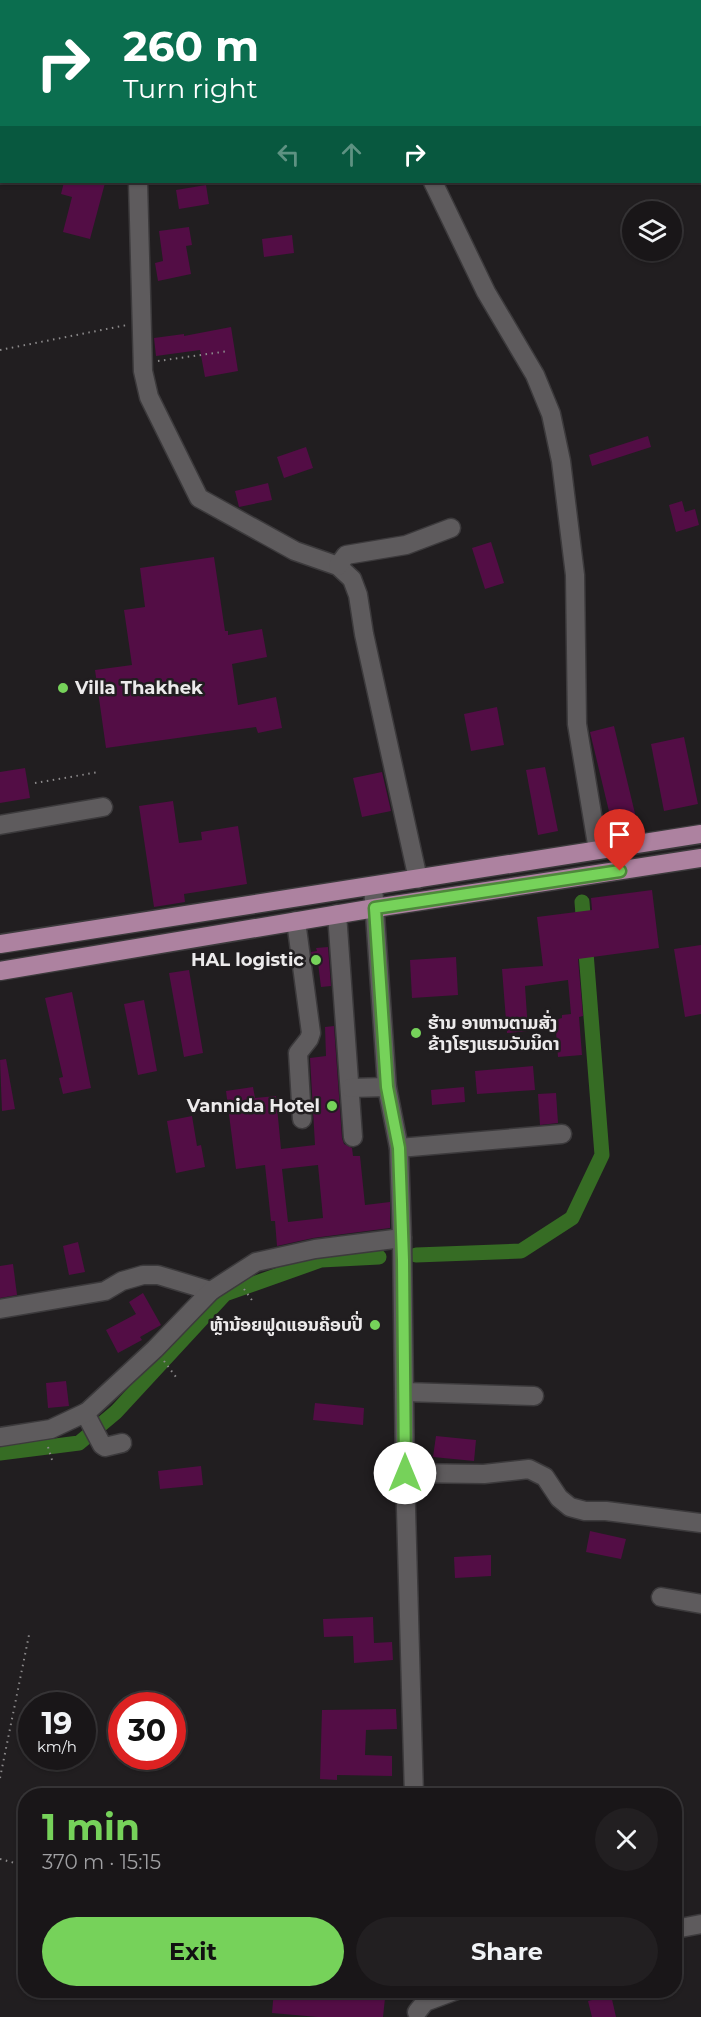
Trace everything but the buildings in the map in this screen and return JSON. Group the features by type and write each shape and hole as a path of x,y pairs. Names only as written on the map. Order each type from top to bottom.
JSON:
{"main road":[{"path":"0,944 701,834"},
{"path":"0,971 337,914 701,858"}],"street":[{"path":"138,183 143,363 149,397 199,498 295,551 338,566 352,579 358,596 364,634 418,879"},
{"path":"433,183 486,292 535,375 551,414 561,461 575,575 577,724 598,850"},
{"path":"338,566 346,555 406,545 451,528"},
{"path":"0,825 103,807"},
{"path":"373,886 387,1087 399,1148 414,1788"},
{"path":"337,914 353,1137"},
{"path":"296,921 311,1033 298,1053 302,1119"},
{"path":"350,1088 387,1087"},
{"path":"399,1148 562,1134"},
{"path":"0,1437 51,1429 85,1413 155,1349 211,1291 256,1262 315,1249 402,1238"},
{"path":"0,1309 105,1291 122,1281 143,1275 158,1275 211,1291"},
{"path":"405,1392 534,1396"},
{"path":"85,1413 99,1441 105,1447 122,1443"},
{"path":"405,1473 484,1474 529,1468 545,1477 559,1498 570,1507 585,1511 701,1523"},
{"path":"662,1597 701,1604"},
{"path":"682,1928 701,1924"},
{"path":"417,2014 418,1998"},
{"path":"417,2014 424,2002 435,1998"}],"path":[{"path":"0,350 142,322"},
{"path":"143,363 229,351"},
{"path":"35,783 99,772"},
{"path":"0,1778 29,1635"},
{"path":"0,1859 18,1864"}],"waterway":[{"path":"416,1255 521,1251 572,1218 602,1155 582,902"},
{"path":"0,1453 79,1443 116,1412 225,1294 321,1260 379,1257"}],"place":[{"name":"Villa Thakhek","path":"63,688"},
{"name":"HAL logistic","path":"316,960"},
{"name":"ຮ້ານ ອາຫານຕາມສັ່ງ ຂ້າງໂຮງແຮມວັນນິດາ","path":"416,1033"},
{"name":"Vannida Hotel","path":"332,1106"},
{"name":"ຫຼ້ານ້ອຍຟູດແອນຄ໊ອບປີ່","path":"375,1325"}],"route":[{"path":"405,1473 403,1260 399,1148 387,1087 375,908 620,871"}]}
